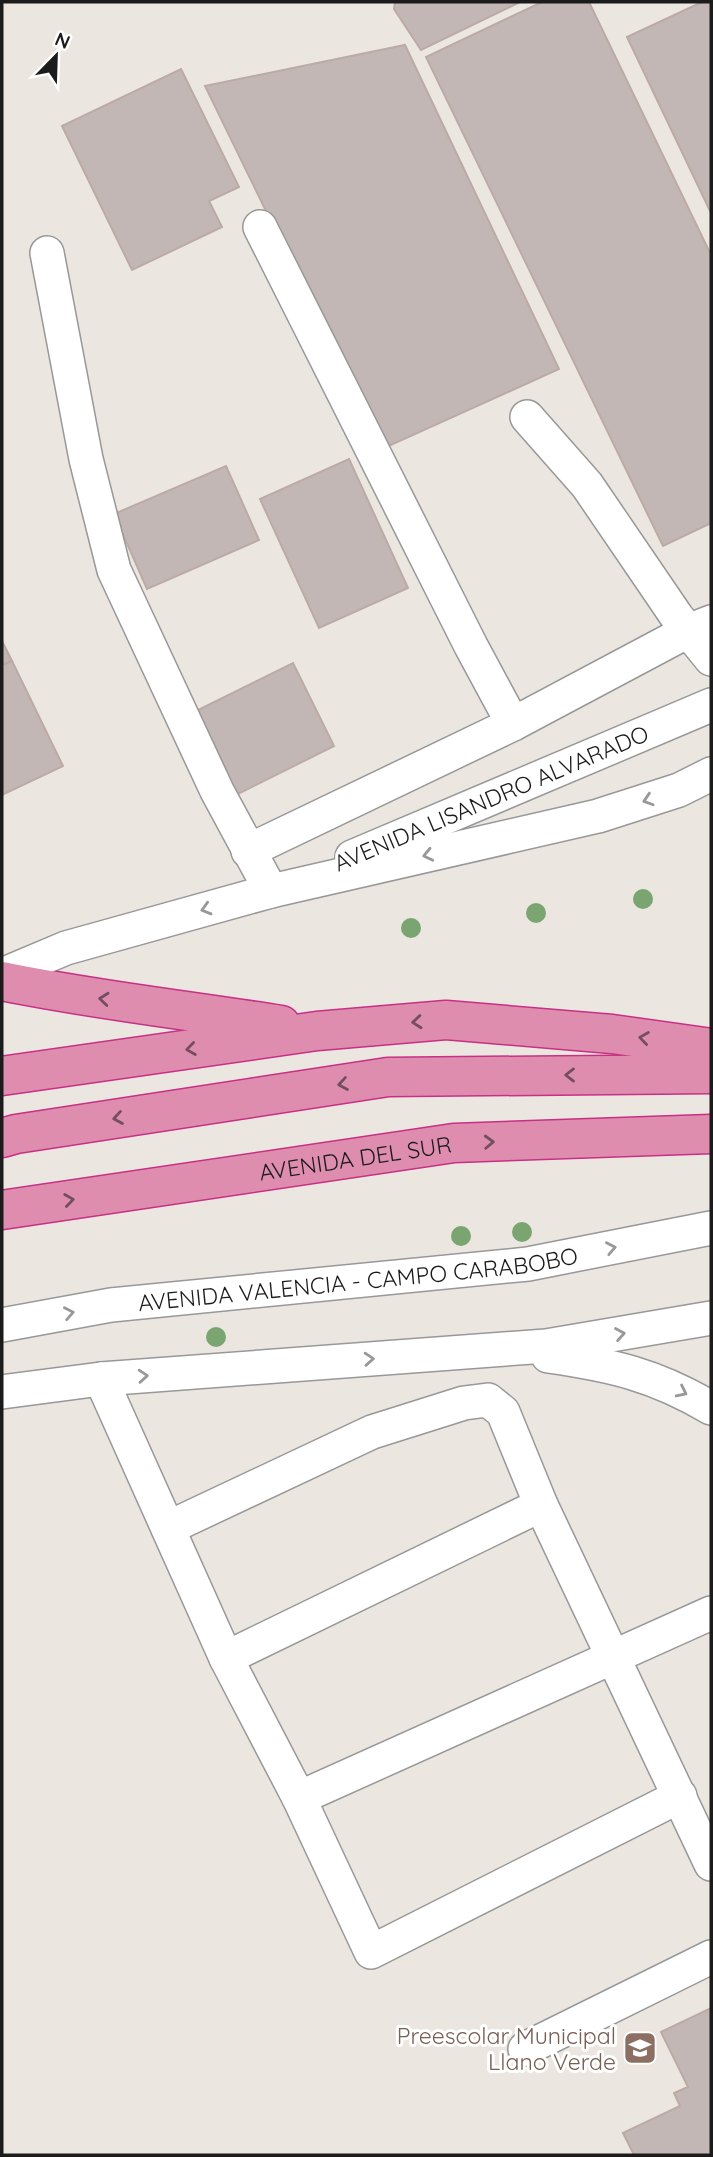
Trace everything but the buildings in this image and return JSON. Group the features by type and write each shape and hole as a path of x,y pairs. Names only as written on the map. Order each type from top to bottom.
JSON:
{"highway":[{"path":"2,981 74,996 140,1003 317,1031"},
{"path":"2,1076 317,1031 446,1020 612,1034 711,1048"},
{"path":"2,1138 388,1077 711,1074"},
{"name":"AVENIDA DEL SUR","path":"2,1210 454,1143 711,1134"}],"street":[{"path":"260,227 513,724"},
{"path":"47,253 86,459 114,570 216,791 271,891"},
{"path":"527,417 587,485 700,627 711,659"},
{"path":"248,851 513,724 700,627"},
{"name":"AVENIDA LISANDRO ALVARADO","path":"271,891 711,705"},
{"path":"2,975 66,948 271,891 598,816 679,790 711,774"},
{"name":"AVENIDA VALENCIA - CAMPO CARABOBO","path":"2,1325 111,1305 527,1264 711,1228"},
{"path":"2,1392 101,1379 546,1346 711,1318"},
{"path":"497,1350 591,1362 645,1375 711,1408"},
{"path":"101,1379 226,1658 299,1798 371,1952 680,1796"},
{"path":"168,1528 372,1432 464,1403 488,1400 503,1412 541,1505 711,1864"},
{"path":"226,1658 541,1505"},
{"path":"299,1798 711,1613"},
{"path":"525,2049 711,1957"}],"place":[{"name":"Preescolar Municipal Llano Verde","path":"640,2048"}]}
